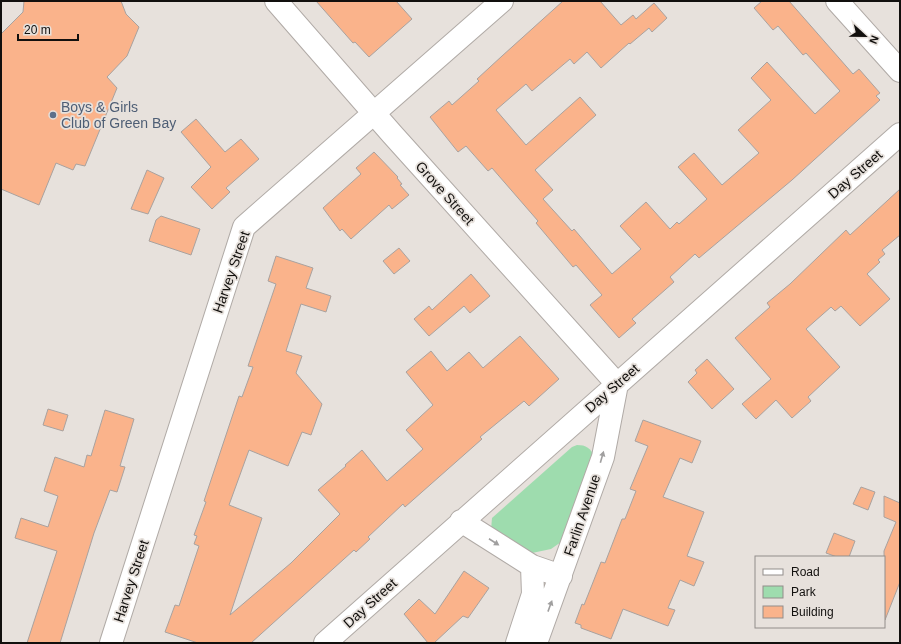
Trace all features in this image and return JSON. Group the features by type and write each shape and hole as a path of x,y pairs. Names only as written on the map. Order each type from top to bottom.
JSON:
{"street":[{"name":"Grove Street","path":"276,1 374,113 617,384"},
{"name":"Harvey Street","path":"111,643 244,227 502,1"},
{"path":"837,1 900,71"},
{"name":"Day Street","path":"325,643 461,521 900,134"},
{"name":"Farlin Avenue","path":"536,643 602,457 617,384"},
{"path":"461,521 532,566 561,576"},
{"path":"517,643 533,594 532,566"}],"green space":[{"path":"577,445 588,448 594,457 564,540 551,549 532,553 491,530 492,518 572,447"}],"building":[{"name":"Boys & Girls Club of Green Bay","path":"24,1 121,1 126,14 139,27 127,56 107,77 117,88 85,166 76,164 73,170 56,163 39,205 1,189 1,34 23,12"},
{"path":"316,1 396,1 412,19 369,57 355,42 353,43"},
{"path":"563,1 600,1 621,25 633,15 636,19 654,3 667,18 652,32 649,28 630,44 629,43 601,68 587,52 574,64 570,59 532,91 526,84 496,110 526,145 580,97 596,115 535,170 553,190 543,199 572,231 574,229 612,274 641,249 620,226 646,202 670,229 677,222 679,224 707,199 678,167 694,153 722,185 759,153 738,130 771,100 751,78 767,62 815,114 840,91 806,53 803,55 778,26 773,30 754,8 762,1 789,1 853,74 859,69 880,93 876,96 880,100 792,180 699,258 695,254 670,277 674,282 632,319 636,323 619,338 590,305 602,295 576,265 573,267 536,223 538,221 492,168 488,171 466,146 458,152 430,117 449,101 452,105 479,81 477,79"},
{"path":"196,119 225,152 241,139 259,159 226,188 230,192 212,209 191,187 211,167 181,132"},
{"path":"374,152 398,177 397,178 402,184 400,185 409,195 392,209 389,205 351,239 342,229 340,231 323,208 361,174 356,168"},
{"path":"147,170 164,178 148,214 131,209"},
{"path":"900,189 900,235 882,250 885,254 878,260 880,262 867,274 890,299 860,326 841,306 835,311 831,307 806,329 840,367 808,397 811,401 792,418 776,400 756,419 742,404 771,379 735,338 770,307 767,303 790,284 846,230 850,235"},
{"path":"161,216 200,229 191,255 149,241 156,220"},
{"path":"399,248 410,261 394,274 383,261"},
{"path":"276,256 313,268 306,288 331,296 326,312 301,304 286,351 302,356 296,373 322,404 311,435 302,432 288,466 249,450 229,505 262,518 230,615 291,563 340,514 318,490 362,450 387,481 423,449 406,430 433,405 406,372 431,351 447,371 469,352 483,368 520,336 559,379 529,406 524,401 480,437 482,439 405,507 403,504 368,537 370,539 356,552 354,550 251,643 198,643 165,632 175,605 179,606 199,546 194,544 197,536 194,535 206,502 204,501 239,396 242,397 253,367 248,366 276,284 268,281"},
{"path":"471,274 490,296 470,313 464,306 429,336 414,319 429,306 432,310"},
{"path":"707,359 734,389 712,409 688,382 697,373 695,370"},
{"path":"48,409 68,415 63,431 43,425"},
{"path":"105,410 134,419 120,466 125,467 117,492 110,490 94,533 60,643 27,643 57,551 15,538 21,518 48,527 58,496 44,491 55,457 84,467 87,455 91,456"},
{"path":"643,420 701,441 692,463 680,458 663,497 704,512 687,556 704,562 694,586 680,580 668,608 675,610 668,626 623,609 611,639 581,628 581,625 575,623 582,604 584,605 601,562 605,563 622,519 625,519 636,491 630,489 648,446 635,441"},
{"path":"861,487 875,492 868,510 853,504"},
{"path":"884,496 900,503 900,582 885,620 884,551 896,522 884,517"},
{"path":"834,533 855,541 849,556 834,556 826,553"},
{"path":"464,571 489,588 468,618 463,616 434,643 428,643 404,614 419,599 435,614"}],"place":[{"name":"Boys & Girls Club of Green Bay","path":"53,115"}]}
